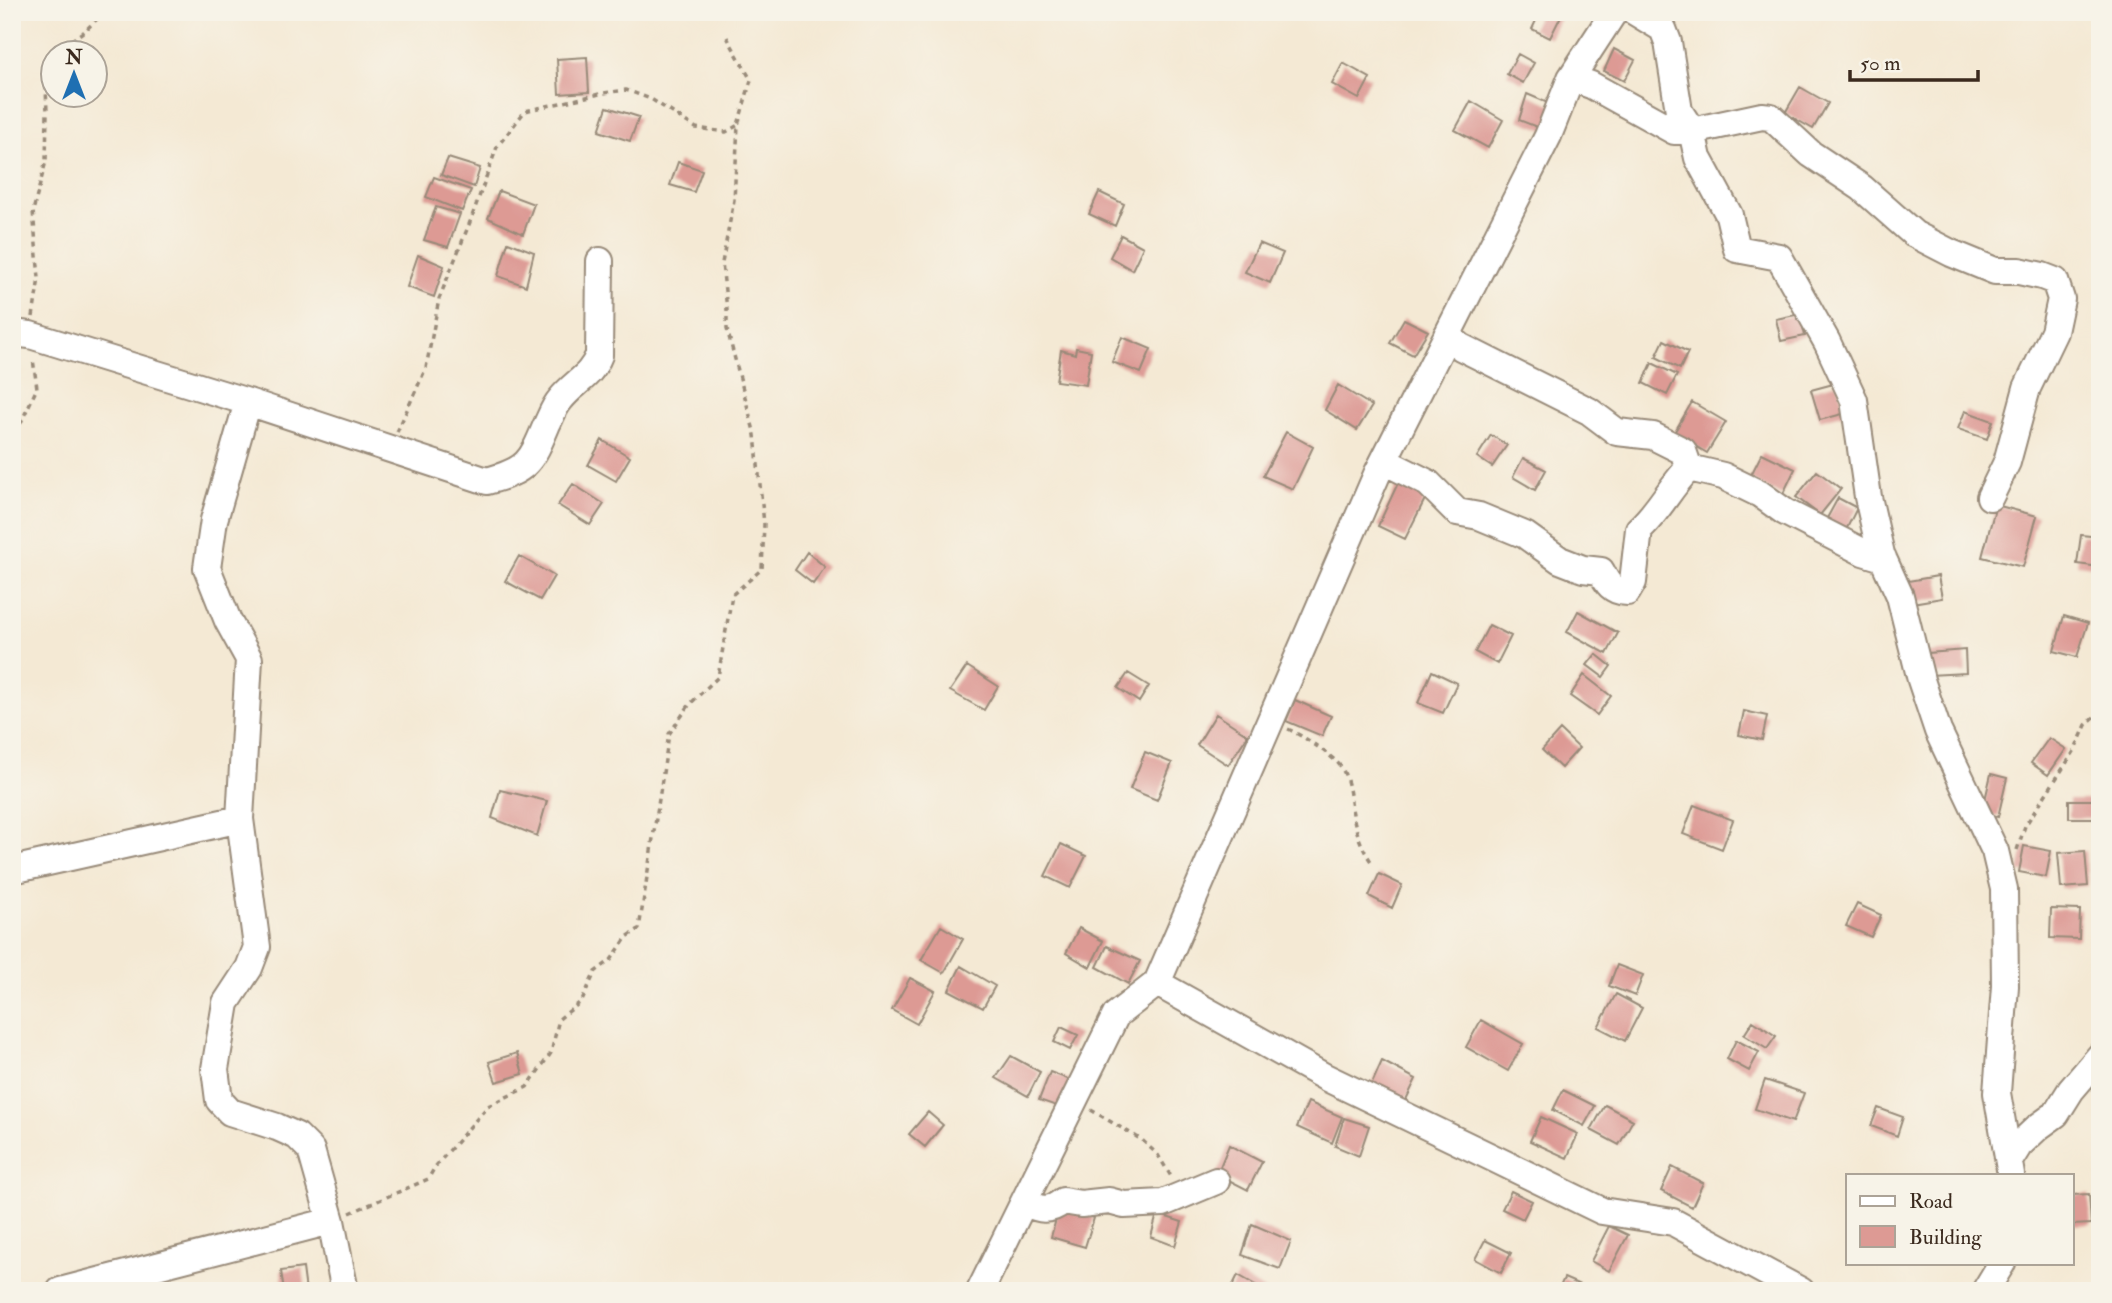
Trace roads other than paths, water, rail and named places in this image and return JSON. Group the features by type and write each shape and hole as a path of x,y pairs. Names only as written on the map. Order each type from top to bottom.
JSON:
{"street":[{"path":"980,1291 1116,1015 1157,983 1384,461 1548,135 1571,78 1614,12"},
{"path":"1634,12 1663,29 1668,42 1679,111 1692,131 1698,158 1728,215 1737,249 1779,257 1827,342 1854,400 1868,497 1883,558 1900,596 1921,680 1938,732 1994,851 2004,888 2005,986 1997,1093 2010,1168"},
{"path":"1571,78 1591,85 1674,131 1692,131 1762,116 1771,117 1811,154 1862,188 1914,234 1994,271 2019,271 2055,281 2061,299 2054,332 2027,388 2007,462 1990,497"},
{"path":"21,334 248,402 487,481 523,467 535,454 553,410 561,399 594,369 599,355 600,261"},
{"path":"1447,335 1461,347 1590,411 1617,432 1653,436 1682,451 1689,468"},
{"path":"248,402 214,520 207,568 228,621 249,659 240,819 257,947 249,968 226,1003 215,1069 219,1100 230,1112 278,1127 297,1136 311,1150 331,1221 345,1291"},
{"path":"1384,461 1428,483 1457,512 1479,516 1525,535 1560,560 1583,569 1601,571 1609,587 1619,592 1627,592 1633,582 1639,528 1652,517 1662,500 1689,468"},
{"path":"1689,468 1723,476 1863,552 1883,558"},
{"path":"12,870 240,819"},
{"path":"1157,983 1325,1077 1518,1171 1602,1210 1673,1222 1801,1291"},
{"path":"2010,1168 2019,1145 2038,1126 2056,1114 2071,1090 2100,1056"},
{"path":"1024,1203 1038,1209 1054,1208 1063,1201 1124,1205 1163,1203 1216,1181"},
{"path":"60,1291 331,1221"},
{"path":"1985,1291 2000,1264"}]}
